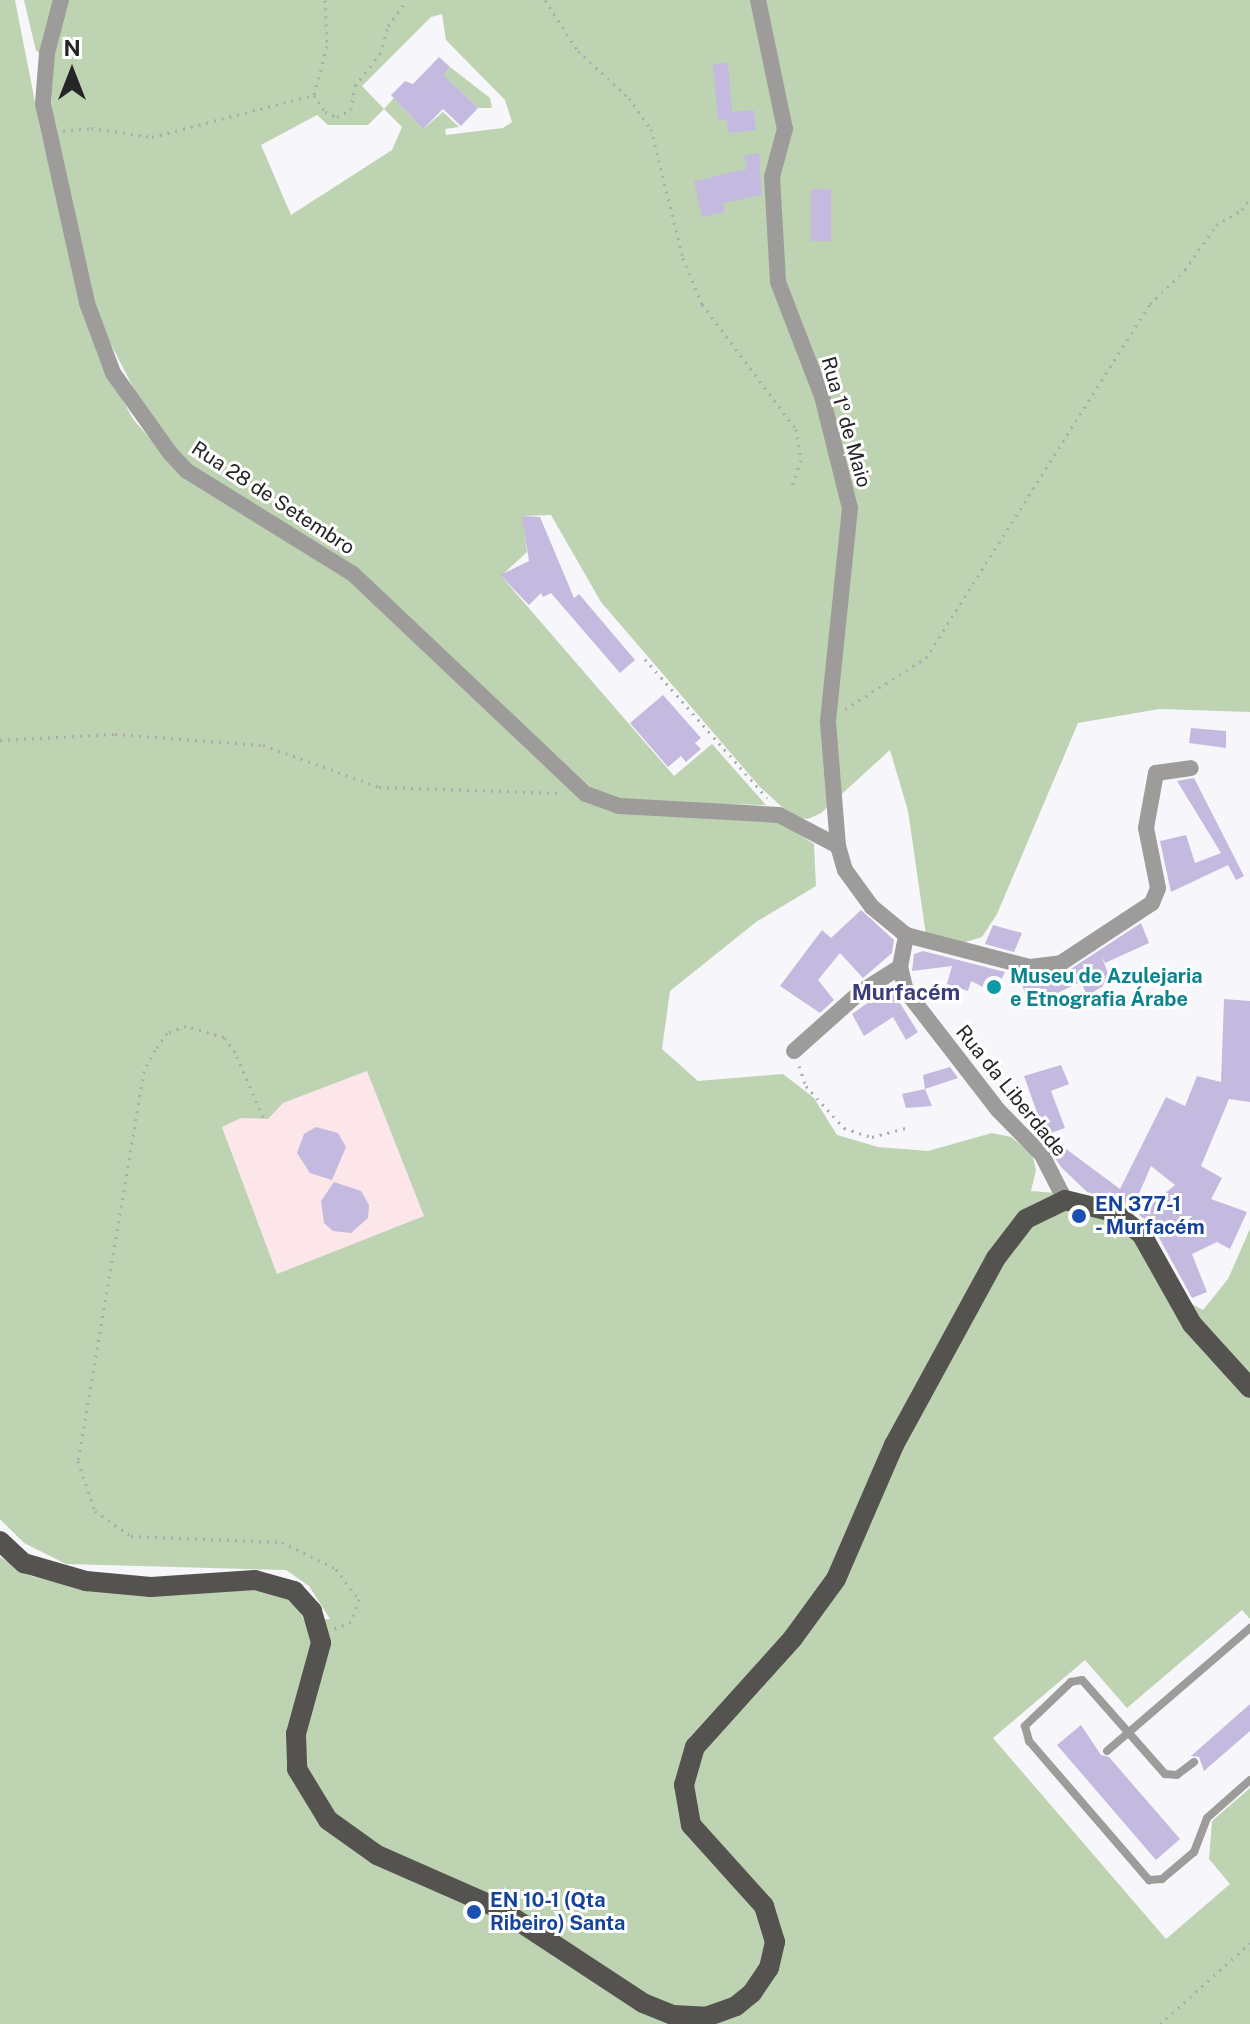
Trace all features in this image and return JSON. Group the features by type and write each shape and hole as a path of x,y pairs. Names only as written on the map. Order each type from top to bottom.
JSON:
{"main road":[{"path":"0,1541 24,1563 86,1581 151,1587 255,1580 282,1585 303,1599 320,1633 319,1658 295,1751 303,1784 328,1820 377,1855 500,1909 658,2010 706,2017 736,2006 769,1968 773,1929 756,1895 691,1825 684,1785 695,1747 793,1638 836,1579 894,1445 996,1258 1026,1219 1065,1200 1100,1205 1142,1235 1192,1324 1250,1388"}],"street":[{"name":"Rua 28 de Setembro","path":"61,0 44,70 48,137 93,327 113,373 153,435 187,471 353,574 586,794 619,806 779,815 838,846"},
{"name":"Rua 1º de Maio","path":"758,0 785,129 772,177 778,282 822,396 850,508 828,722 838,846 845,870 872,907 906,935"},
{"path":"794,1051 859,993 900,967 906,935 1030,967 1061,963 1152,903 1158,888 1146,828 1156,773 1191,768"},
{"name":"Rua da Liberdade","path":"900,967 906,991 998,1110 1042,1155 1065,1200"}],"lane":[{"path":"1107,1751 1248,1632"},
{"path":"1194,1762 1177,1775 1167,1776 1078,1680 1025,1726 1029,1741 1149,1880 1162,1879 1194,1852 1207,1818 1250,1780"}],"path":[{"path":"314,95 327,46 325,0"},
{"path":"314,95 331,115 351,110 355,86 380,54 388,26 407,0"},
{"path":"545,0 578,51 629,98 651,129 683,258 702,304 796,429 801,460 792,486"},
{"path":"48,137 91,128 152,137 314,95"},
{"path":"828,722 926,658 1150,304 1185,270 1216,225 1242,210 1250,198"},
{"path":"645,659 779,815"},
{"path":"0,740 115,734 263,745 379,787 586,794"},
{"path":"263,1117 224,1037 186,1026 167,1033 144,1071 78,1461 95,1511 131,1536 282,1542 336,1569 352,1586 358,1611 351,1622 320,1633"},
{"path":"794,1051 806,1086 844,1128 872,1137 909,1127"},
{"path":"1160,2024 1250,1943"}],"shaded area":[{"path":"367,1071 425,1216 277,1274 222,1126 241,1118 268,1119 283,1103"}],"green space":[{"path":"0,0 15,0 42,138 97,353 133,419 166,457 336,567 584,797 778,820 814,844 816,886 756,922 670,991 662,1049 698,1081 783,1074 814,1098 837,1135 878,1147 928,1151 992,1133 1011,1137 1032,1154 1036,1170 1031,1191 1093,1196 1118,1209 1188,1302 1203,1310 1228,1279 1250,1229 1250,1619 1242,1610 1127,1708 1085,1660 993,1738 1166,1939 1230,1884 1209,1859 1212,1821 1250,1788 1250,2024 0,2024 0,1557 31,1576 75,1587 276,1590 295,1604 305,1621 330,1619 309,1586 286,1570 66,1564 24,1543 0,1519","holes":["367,1071 424,1216 277,1274 222,1127 241,1118 268,1119 283,1103"]},
{"path":"24,0 57,0 41,53 36,51"},
{"path":"66,0 1250,0 1250,712 1159,709 1078,723 997,914 982,937 962,943 926,935 908,811 890,750 821,813 808,819 793,817 760,787 601,602 551,515 523,516 527,552 501,576 674,776 712,744 766,805 629,802 599,795 356,571 190,467 156,432 98,319 51,111 55,37","holes":["442,14 446,40 505,100 512,122 503,128 446,135 445,129 459,127 443,112 423,129 394,98 384,109 362,86 431,17","384,109 402,127 392,150 291,215 261,145 317,115 328,125 368,125"]},
{"path":"450,67 490,98 492,108 478,108 442,75"}],"building":[{"path":"439,57 450,67 443,75 478,108 461,126 443,109 423,129 391,95 405,81 413,84"},
{"path":"728,63 732,112 754,110 756,130 728,133 727,120 718,120 713,64"},
{"path":"759,153 762,195 723,203 725,212 702,217 694,181 747,169 744,156"},
{"path":"811,189 831,189 831,241 811,241"},
{"path":"522,516 540,517 574,598 579,594 635,660 620,673 551,593 543,597 541,593 529,605 500,575 529,561"},
{"path":"663,695 701,738 695,743 701,749 686,762 681,756 668,767 630,723"},
{"path":"1191,728 1226,731 1226,748 1189,743"},
{"path":"1194,778 1244,876 1236,880 1228,865 1171,892 1160,841 1186,835 1195,863 1221,853 1177,781"},
{"path":"861,910 894,940 892,953 863,978 840,953 818,980 834,1000 820,1013 780,986 822,930 831,938"},
{"path":"1141,923 1149,943 1105,963 1101,955 1111,981 1087,996 1081,982 1029,1006 1020,978 1066,972"},
{"path":"993,925 1022,933 1014,952 985,944"},
{"path":"923,951 1005,972 995,993 971,981 968,991 947,984 952,966 912,971 914,954"},
{"path":"890,987 918,1032 906,1040 893,1017 864,1036 852,1014"},
{"path":"1224,999 1250,1001 1250,1102 1229,1099 1201,1166 1222,1178 1211,1199 1247,1212 1230,1249 1217,1242 1192,1254 1207,1292 1192,1298 1152,1225 1139,1215 1175,1185 1151,1166 1132,1210 1118,1200 1087,1192 1061,1167 1046,1144 1050,1137 1120,1189 1166,1097 1185,1106 1197,1076 1221,1082"},
{"path":"1061,1065 1069,1084 1051,1091 1065,1128 1045,1135 1024,1076"},
{"path":"950,1067 958,1078 925,1089 923,1075"},
{"path":"925,1089 932,1106 906,1108 902,1094"},
{"path":"316,1127 338,1133 346,1147 332,1180 310,1173 297,1153 304,1134"},
{"path":"334,1182 361,1191 369,1205 368,1218 351,1233 333,1231 324,1223 321,1201"},
{"path":"1250,1704 1250,1731 1204,1771 1199,1757 1191,1756"},
{"path":"1081,1725 1101,1755 1109,1757 1180,1839 1156,1860 1057,1745"}],"place":[{"name":"Museu de Azulejaria e Etnografia Árabe","path":"994,987"},
{"name":"EN 377-1 - Murfacém","path":"1079,1216"},
{"name":"EN 10-1 (Qta Ribeiro) Santa","path":"474,1912"}],"district":[{"name":"Murfacém","path":"906,993"}]}
